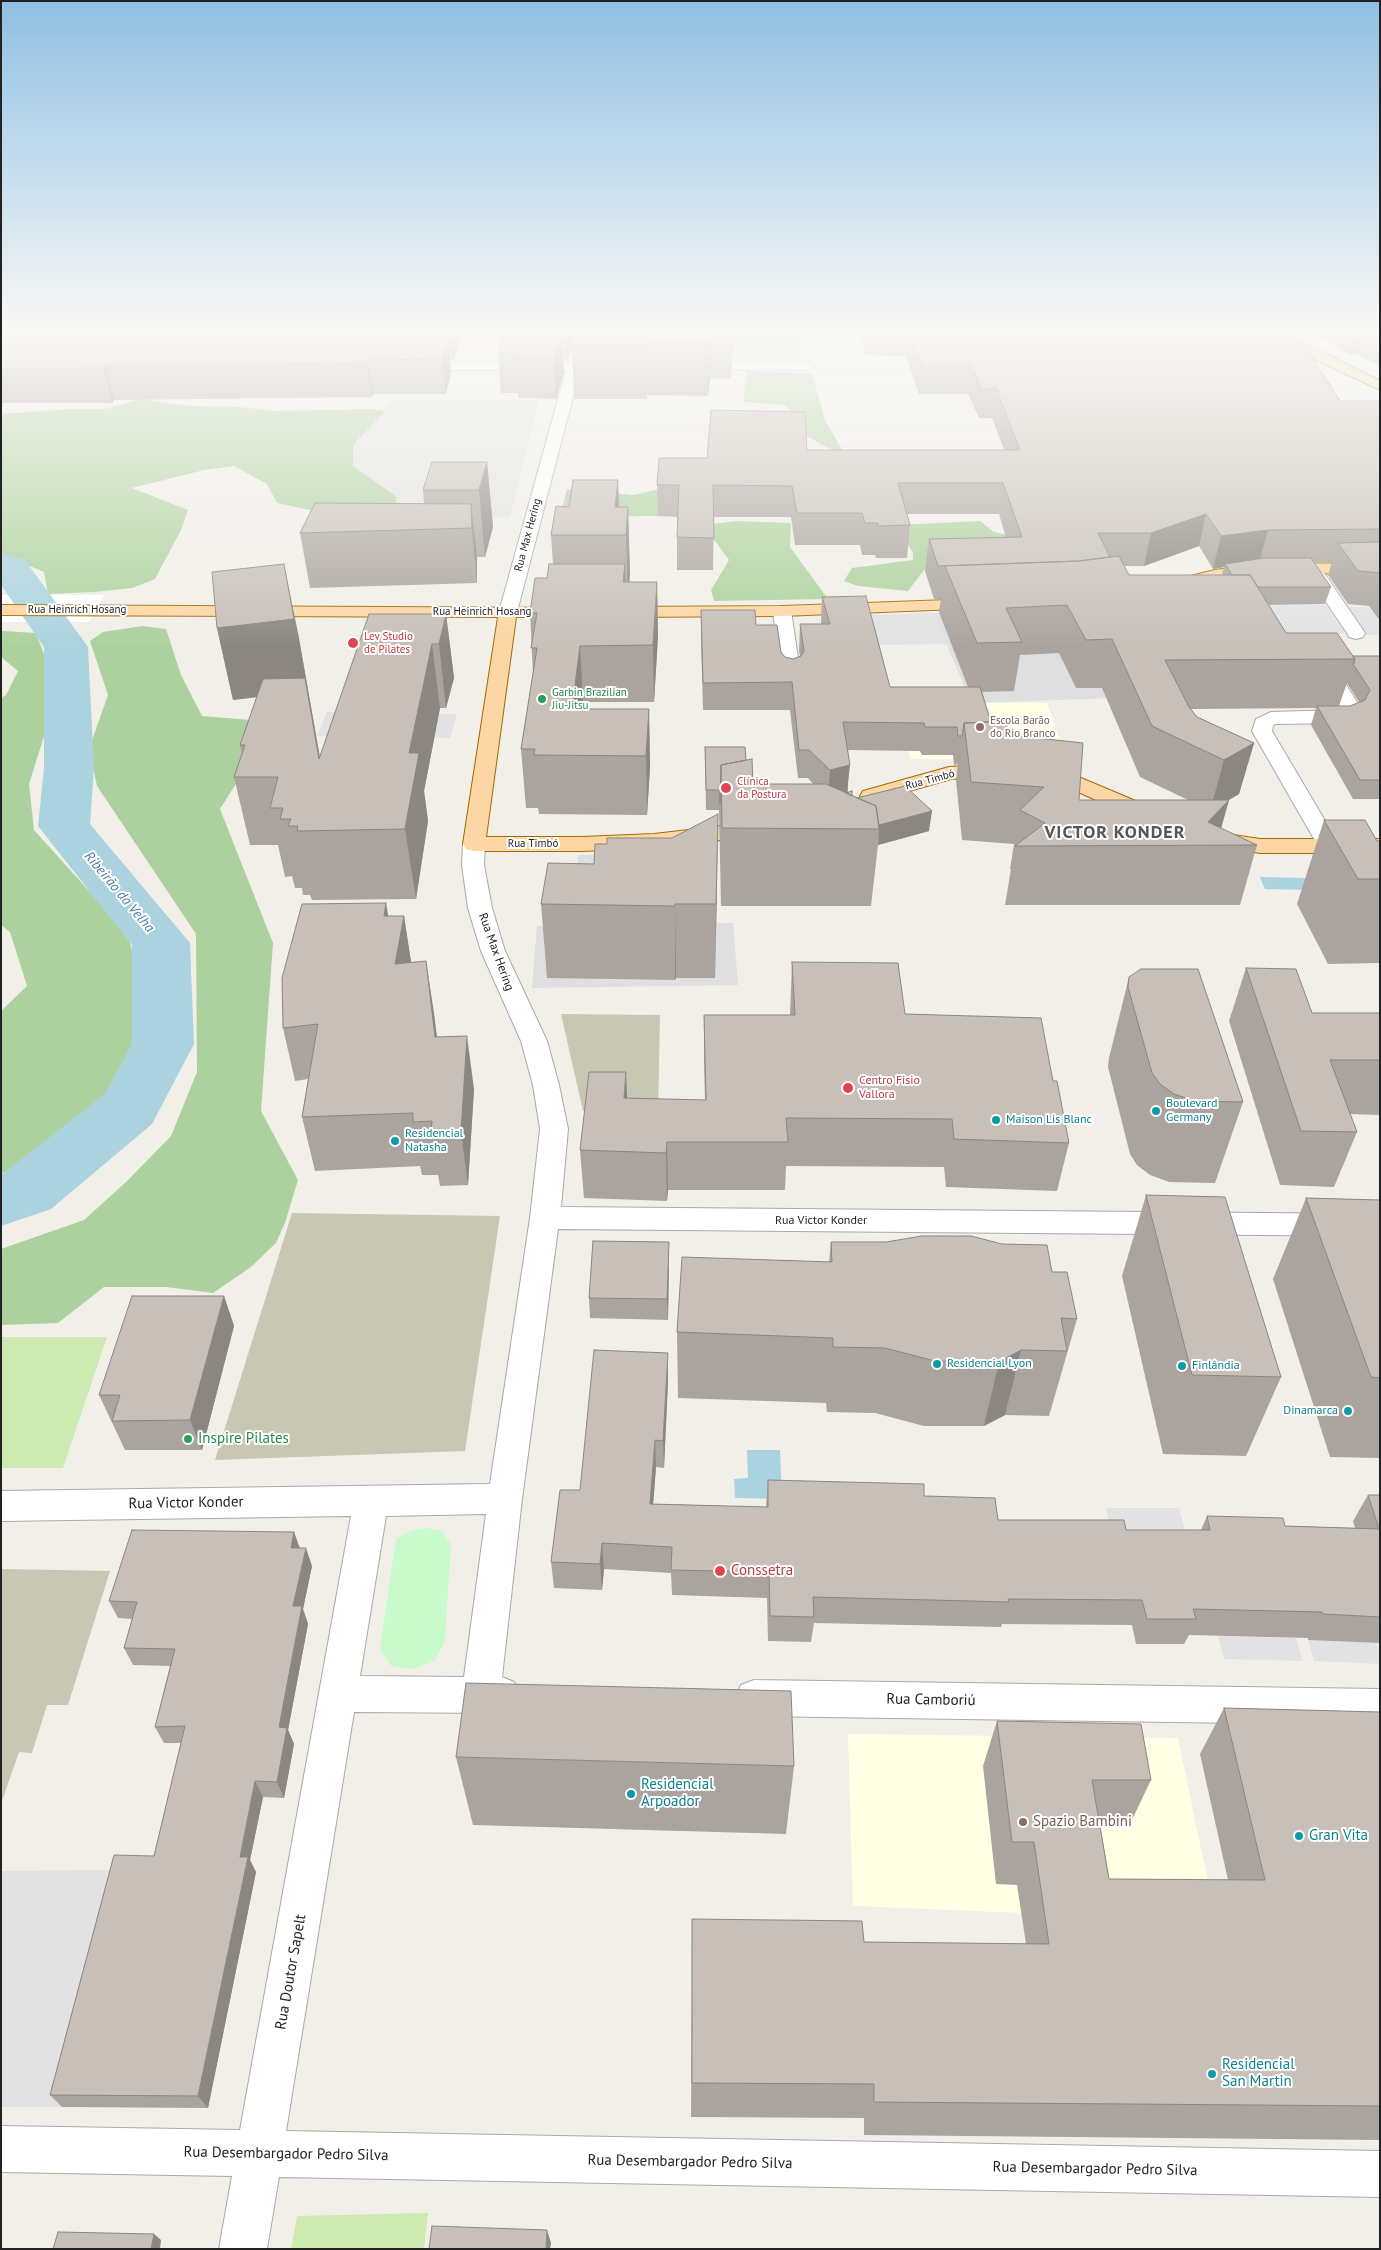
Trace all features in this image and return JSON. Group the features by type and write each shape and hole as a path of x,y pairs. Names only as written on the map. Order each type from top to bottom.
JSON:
{"main road":[{"path":"1166,587 1259,569 1380,568"},
{"path":"598,612 782,611 995,604"},
{"name":"Rua Heinrich Hosang","path":"1,610 579,612"},
{"path":"437,611 490,638"},
{"name":"Rua Max Hering","path":"474,844 490,638 508,612"},
{"name":"Rua Timbó","path":"854,801 949,773 984,770 1020,771 1074,782 1169,824"},
{"name":"Rua Timbó","path":"474,844 582,844 654,841 715,834 781,820"},
{"path":"1197,834 1226,842 1260,846 1380,846"}],"street":[{"name":"Rua Max Hering","path":"508,612 555,438"},
{"path":"1312,568 1356,633"},
{"path":"782,611 791,678"},
{"path":"1329,846 1262,731 1263,723 1271,718 1344,717 1350,714 1352,710 1333,679"},
{"name":"Rua Max Hering","path":"474,844 473,865 480,908 490,942 511,994 534,1041 546,1084 554,1129 545,1218"},
{"path":"481,1694 505,1499 545,1218"},
{"name":"Rua Victor Konder","path":"545,1218 1380,1225"},
{"name":"Rua Victor Konder","path":"1,1506 505,1499"},
{"name":"Rua Doutor Sapelt","path":"242,2249 260,2154 371,1500"},
{"path":"338,1694 534,1695"},
{"name":"Rua Camboriú","path":"721,1698 1380,1707"},
{"name":"Rua Desembargador Pedro Silva","path":"1,2149 1380,2174"}],"shaded area":[{"path":"360,438 530,438 510,517 393,516 397,497 353,466 353,445"},
{"path":"1326,605 1346,634 1246,634 1233,606"},
{"path":"1348,607 1369,607 1380,622 1380,635 1367,635"},
{"path":"1075,608 1173,696 971,703 934,613"},
{"path":"934,613 948,644 878,645 869,615"},
{"name":"Escola Barão do Rio Branco","path":"899,703 1047,703 1064,751 998,759 910,759"},
{"path":"327,712 457,714 450,738 317,736"},
{"path":"682,854 684,923 733,923 738,985 532,988 537,926 574,925 578,855"},
{"path":"561,1014 660,1015 658,1115 583,1111"},
{"path":"292,1213 500,1216 465,1451 215,1460"},
{"path":"1106,1508 1179,1508 1192,1557 1114,1546"},
{"path":"1,1569 110,1571 68,1705 47,1705 32,1753 19,1752 1,1804"},
{"path":"1218,1636 1296,1638 1303,1661 1224,1659"},
{"path":"1308,1640 1377,1643 1380,1652 1380,1664 1314,1661"},
{"name":"Spazio Bambini","path":"848,1734 1178,1738 1216,1921 853,1906"},
{"path":"124,1870 62,2107 1,2107 1,1871"}],"green space":[{"path":"1,438 360,438 353,445 397,497 393,516 375,505 309,510 277,503 267,484 234,466 204,470 132,488 188,510 181,530 155,579 132,588 48,594 44,572 1,554"},
{"path":"810,438 835,438 847,458"},
{"path":"567,489 633,495 659,489 658,516 560,517"},
{"path":"737,521 791,523 790,547 828,599 714,601 711,590 729,560 703,525"},
{"path":"980,521 994,532 1016,537 945,554 924,570 908,591 858,586 844,581 852,568 913,560 913,553 897,525"},
{"path":"142,626 166,629 181,675 202,716 275,722 220,809 273,943 261,1111 298,1180 285,1223 276,1243 251,1267 213,1293 166,1287 104,1287 58,1323 1,1325 1,1249 84,1220 127,1181 171,1136 197,1072 196,934 97,786 89,749 108,695 90,641 103,632"},
{"path":"2,631 36,633 50,670 44,736 29,784 34,830 127,933 147,1000 126,1077 52,1148 1,1174 1,1011 27,986 10,932 1,925 1,698 6,695 18,671 1,657"},
{"path":"1,1337 107,1337 63,1468 1,1468"},
{"path":"428,1528 441,1531 451,1543 445,1640 435,1661 413,1669 391,1666 380,1649 396,1539 412,1530"},
{"path":"428,2213 424,2249 291,2249 297,2216"}],"water":[{"path":"1260,877 1309,878 1315,890 1265,889"},
{"path":"747,1450 780,1450 782,1499 735,1498 734,1479 748,1478"}],"pier":[{"path":"1,595 104,595 89,622 1,622"}],"building":[{"path":"709,438 806,438 807,450 1020,450 1015,438 1380,438 1380,529 1268,530 1221,536 1206,514 1151,533 1098,533 1110,557 1078,561 938,566 929,539 1022,537 1003,483 898,483 910,525 878,526 878,523 865,523 862,513 797,513 792,486 713,485 714,538 677,537 679,485 657,485 659,458 707,458"},
{"path":"432,462 487,462 479,490 423,490"},
{"path":"573,480 618,480 615,507 628,507 626,535 551,535 556,506 569,507"},
{"path":"315,503 471,504 472,528 300,533"},
{"path":"1380,542 1380,573 1358,571 1338,543"},
{"path":"1119,556 1129,575 1250,575 1286,633 1337,633 1355,659 1165,660 1189,707 1197,717 1254,743 1224,760 1152,726 1112,639 1086,640 1067,605 1006,608 1022,642 977,643 945,566 1080,561"},
{"path":"1264,558 1311,558 1331,587 1258,587 1250,575 1232,575 1225,564"},
{"path":"284,564 294,619 217,628 212,572"},
{"path":"549,564 625,564 623,582 657,582 653,645 580,646 572,709 649,709 646,756 534,755 535,749 521,749 537,648 531,648 537,613 530,613 535,578 547,578"},
{"path":"866,596 890,687 980,687 991,722 964,723 962,736 958,736 957,727 925,727 924,723 843,722 850,765 830,770 809,750 799,750 792,682 703,683 701,610 755,610 756,625 777,625 781,652 785,657 793,659 801,656 804,651 800,624 830,624 822,597"},
{"path":"369,614 446,614 439,644 432,644 409,753 419,753 405,829 297,831 298,826 288,826 291,819 280,819 283,808 270,808 278,777 234,777 245,745 240,745 263,679 305,678 319,759"},
{"path":"1353,656 1380,656 1380,780 1360,780 1317,706 1350,706 1365,700 1370,690 1353,664 1355,659"},
{"path":"1005,721 1010,735 1083,743 1079,800 1229,800 1208,822 1257,845 1015,846 1045,823 1020,810 1044,787 971,782 964,723"},
{"path":"705,747 745,747 746,760 721,765 720,804 720,790 706,790"},
{"path":"752,759 753,784 826,784 876,806 879,829 722,828 721,765"},
{"path":"905,786 932,811 879,825 876,806 857,798"},
{"path":"718,814 716,904 675,904 675,906 541,904 548,863 594,864 595,844 607,844 607,838 672,838"},
{"path":"1324,820 1365,820 1377,841 1380,841 1380,879 1358,879"},
{"path":"386,903 384,916 404,916 395,964 426,961 435,1037 467,1036 461,1132 431,1133 432,1121 413,1122 413,1113 302,1117 318,1024 283,1028 282,978 302,904"},
{"path":"792,962 898,963 905,1014 1041,1018 1053,1081 1057,1081 1069,1143 954,1139 952,1119 786,1118 788,1142 667,1142 666,1153 580,1150 589,1072 626,1072 624,1098 706,1100 704,1015 795,1015"},
{"path":"1246,968 1296,969 1312,1013 1380,1013 1380,1060 1330,1060 1357,1132 1301,1131"},
{"path":"1141,969 1198,969 1243,1102 1194,1101 1174,1094 1160,1084 1152,1073 1128,987 1129,977"},
{"path":"1146,1195 1225,1197 1281,1377 1192,1375"},
{"path":"1306,1198 1380,1200 1380,1378 1371,1377"},
{"path":"922,1236 971,1236 1002,1244 1047,1245 1052,1272 1067,1272 1077,1319 1061,1318 1067,1351 1021,1350 999,1362 935,1361 885,1348 833,1347 833,1338 677,1332 682,1257 832,1262 831,1242 886,1242"},
{"path":"593,1241 669,1242 667,1299 589,1298"},
{"path":"132,1296 224,1296 190,1420 112,1421 120,1395 99,1395"},
{"path":"594,1350 668,1353 663,1441 655,1440 650,1504 768,1507 768,1480 924,1484 924,1496 995,1498 998,1520 1124,1520 1126,1530 1210,1530 1207,1516 1283,1518 1285,1526 1379,1529 1368,1495 1380,1495 1380,1617 1323,1614 1322,1612 1193,1609 1196,1619 1147,1619 1142,1600 1008,1599 1009,1602 813,1597 814,1617 770,1616 769,1572 671,1570 672,1547 602,1543 600,1564 551,1562 560,1490 580,1490"},
{"path":"132,1530 294,1532 291,1548 306,1548 293,1606 302,1606 279,1727 287,1728 277,1782 255,1781 240,1857 248,1857 198,2096 50,2095 114,1855 154,1856 185,1726 155,1727 175,1649 124,1648 137,1602 109,1601"},
{"path":"466,1683 791,1691 794,1766 456,1757"},
{"path":"1224,1708 1380,1712 1380,2106 874,2102 874,2084 692,2083 692,1919 862,1921 864,1942 1049,1944 1034,1842 1012,1842 997,1721 1141,1724 1151,1780 1092,1780 1109,1879 1265,1880"},
{"path":"432,2226 547,2230 546,2249 429,2249"},
{"path":"58,2232 154,2234 151,2249 53,2249"}],"waterway":[{"name":"Ribeirão da Velha","path":"1,566 11,569 66,647 69,768 64,826 161,943 163,1044 129,1108 27,1192 1,1201"}],"place":[{"name":"Lev Studio de Pilates","path":"353,643"},
{"name":"Garbin Brazilian Jiu-Jitsu","path":"542,699"},
{"name":"Escola Barão do Rio Branco","path":"980,727"},
{"name":"Clínica da Postura","path":"726,788"},
{"name":"Centro Fisio Vallora","path":"848,1088"},
{"name":"Boulevard Germany","path":"1156,1111"},
{"name":"Maison Lis Blanc","path":"996,1120"},
{"name":"Residencial Natasha","path":"395,1141"},
{"name":"Residencial Lyon","path":"937,1364"},
{"name":"Finlândia","path":"1182,1366"},
{"name":"Dinamarca","path":"1348,1411"},
{"name":"Inspire Pilates","path":"188,1439"},
{"name":"Conssetra","path":"720,1571"},
{"name":"Residencial Arpoador","path":"631,1794"},
{"name":"Spazio Bambini","path":"1023,1822"},
{"name":"Gran Vita","path":"1299,1836"},
{"name":"Residencial San Martin","path":"1212,2074"}],"district":[{"name":"VICTOR KONDER","path":"1115,833"}]}
